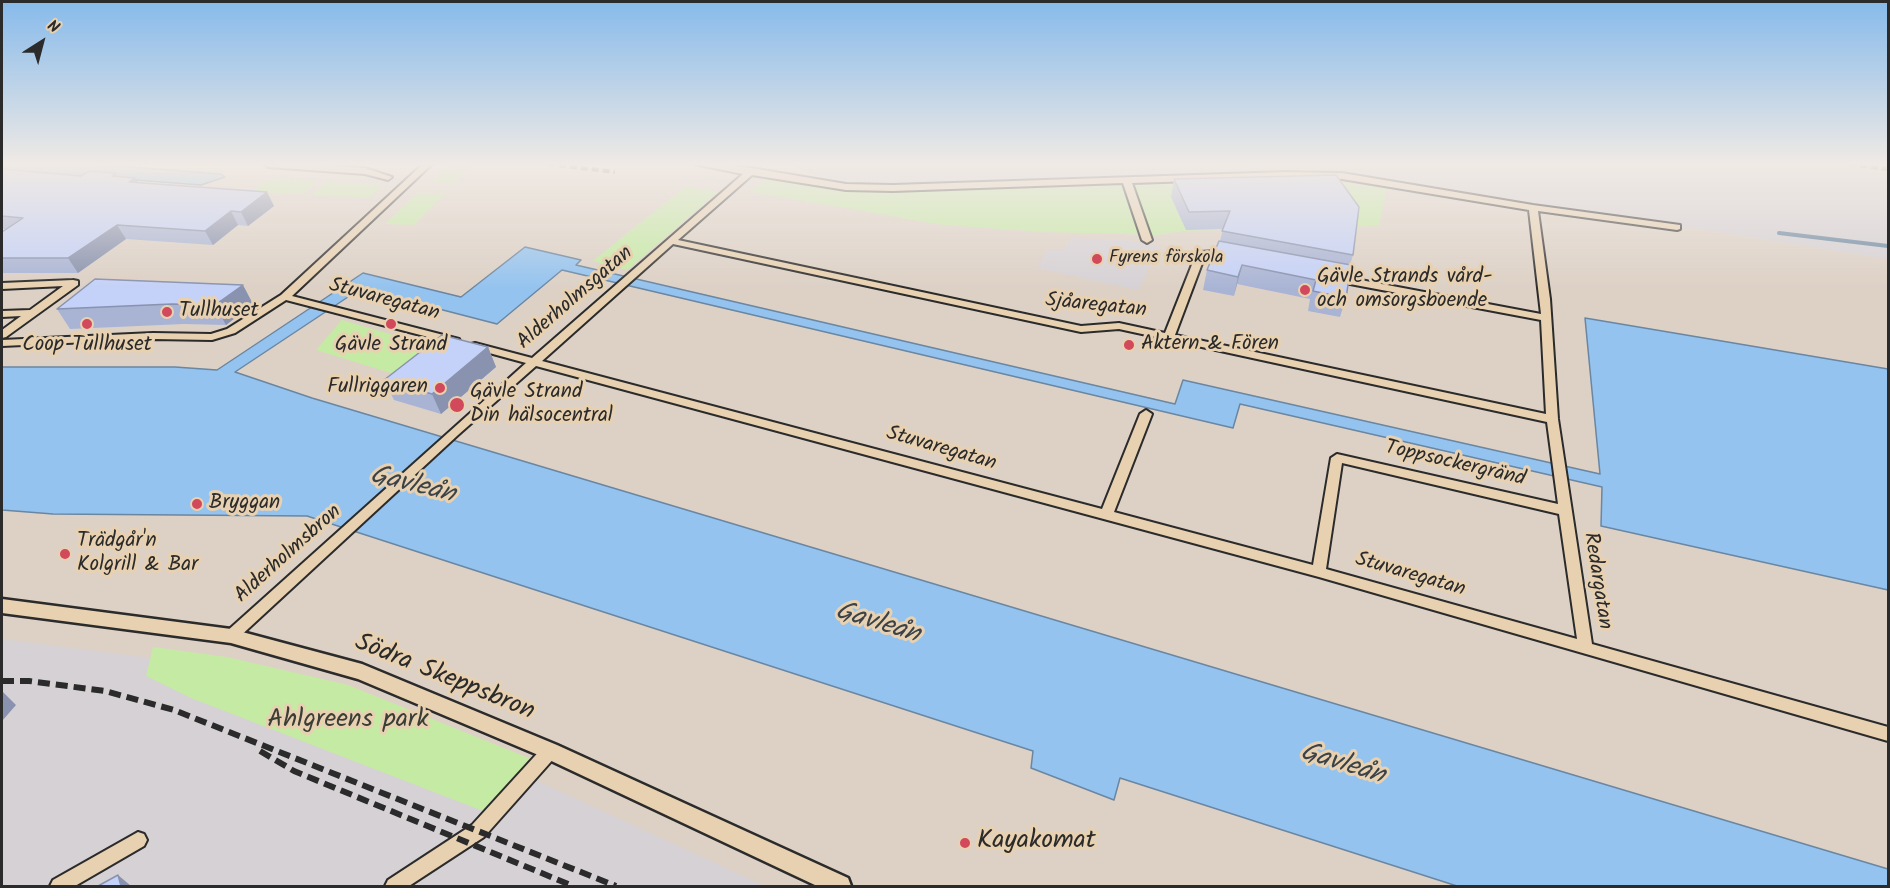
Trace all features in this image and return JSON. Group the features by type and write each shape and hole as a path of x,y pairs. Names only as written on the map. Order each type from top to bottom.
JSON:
{"street":[{"path":"2,343 153,336 212,337 246,323 285,297 383,205"},
{"name":"Alderholmsgatan","path":"454,432 712,205"},
{"path":"1135,205 1147,240"},
{"path":"1517,205 1677,227"},
{"name":"Redargatan","path":"1533,208 1545,318 1552,419 1585,647 1888,734"},
{"name":"Sjåaregatan","path":"671,241 1081,329 1119,326 1552,419"},
{"path":"1169,337 1200,257 1203,254 1215,254 1238,259"},
{"path":"1318,274 1545,318"},
{"path":"2,286 74,283 2,335"},
{"name":"Stuvaregatan","path":"285,297 1319,572 1585,647"},
{"path":"2,314 32,313"},
{"path":"1106,516 1146,414"},
{"name":"Alderholmsbron","path":"231,636 454,432"},
{"name":"Toppsockergränd","path":"1319,572 1337,458 1564,510"},
{"name":"Södra Skeppsbron","path":"4,608 231,636 362,672 550,751 840,886"},
{"path":"394,886 478,831 550,751"},
{"path":"59,886 138,840"}],"shaded area":[{"path":"1549,205 1888,205 1888,259"},
{"name":"Fyrens förskola","path":"1072,238 1124,240 1159,247 1138,290 1037,268 1048,250 1064,250"},
{"path":"2,639 167,660 492,760 765,886 2,886"}],"green space":[{"path":"404,205 434,205 414,225 385,224"},
{"path":"662,205 702,205 627,270 593,261"},
{"path":"829,205 1383,205 1379,226 1182,231 1159,235 1045,232 943,225"},
{"path":"342,320 454,351 417,381 316,350"},
{"name":"Ahlgreens park","path":"153,647 227,657 348,685 531,759 488,813 191,698 146,676"}],"water":[{"name":"Gavleån","path":"525,247 581,260 576,265 1175,404 1183,380 1600,474 1585,318 1888,369 1888,590 1601,526 1602,487 1240,404 1233,428 562,270 497,324 385,295 378,300 354,293 235,372 312,398 1888,869 1888,886 1457,886 1120,778 1114,800 1031,768 1033,751 307,516 53,514 2,510 2,367 175,367 217,370 363,273 461,297"}],"building":[{"path":"2,205 250,205 241,212 231,211 205,231 117,225 68,258 2,258 2,232 23,218 2,216"},
{"path":"1186,205 1359,207 1353,255 1222,231 1230,211 1189,212"},
{"path":"1219,241 1351,265 1346,298 1313,291 1316,280 1242,265 1238,277 1207,270"},
{"path":"95,279 243,285 215,305 172,304 57,309"},
{"path":"442,335 488,347 432,394 384,380"},
{"path":"118,875 121,886 98,886"}],"waterway":[{"path":"1779,233 1888,246"}],"railway":[{"path":"2,681 29,681 105,691 174,710 616,886"},
{"path":"260,751 294,771 573,886"}],"place":[{"name":"Fyrens förskola","path":"1097,259"},
{"name":"Gävle Strands vård- och omsorgsboende","path":"1305,290"},
{"name":"Tullhuset","path":"167,312"},
{"name":"Coop Tullhuset","path":"87,324"},
{"name":"Gävle Strand","path":"391,324"},
{"name":"Aktern & Fören","path":"1129,345"},
{"name":"Fullriggaren","path":"440,388"},
{"name":"Gävle Strand Din hälsocentral","path":"457,405"},
{"name":"Bryggan","path":"197,504"},
{"name":"Trädgår'n Kolgrill & Bar","path":"65,554"},
{"name":"Kayakomat","path":"965,843"}]}
